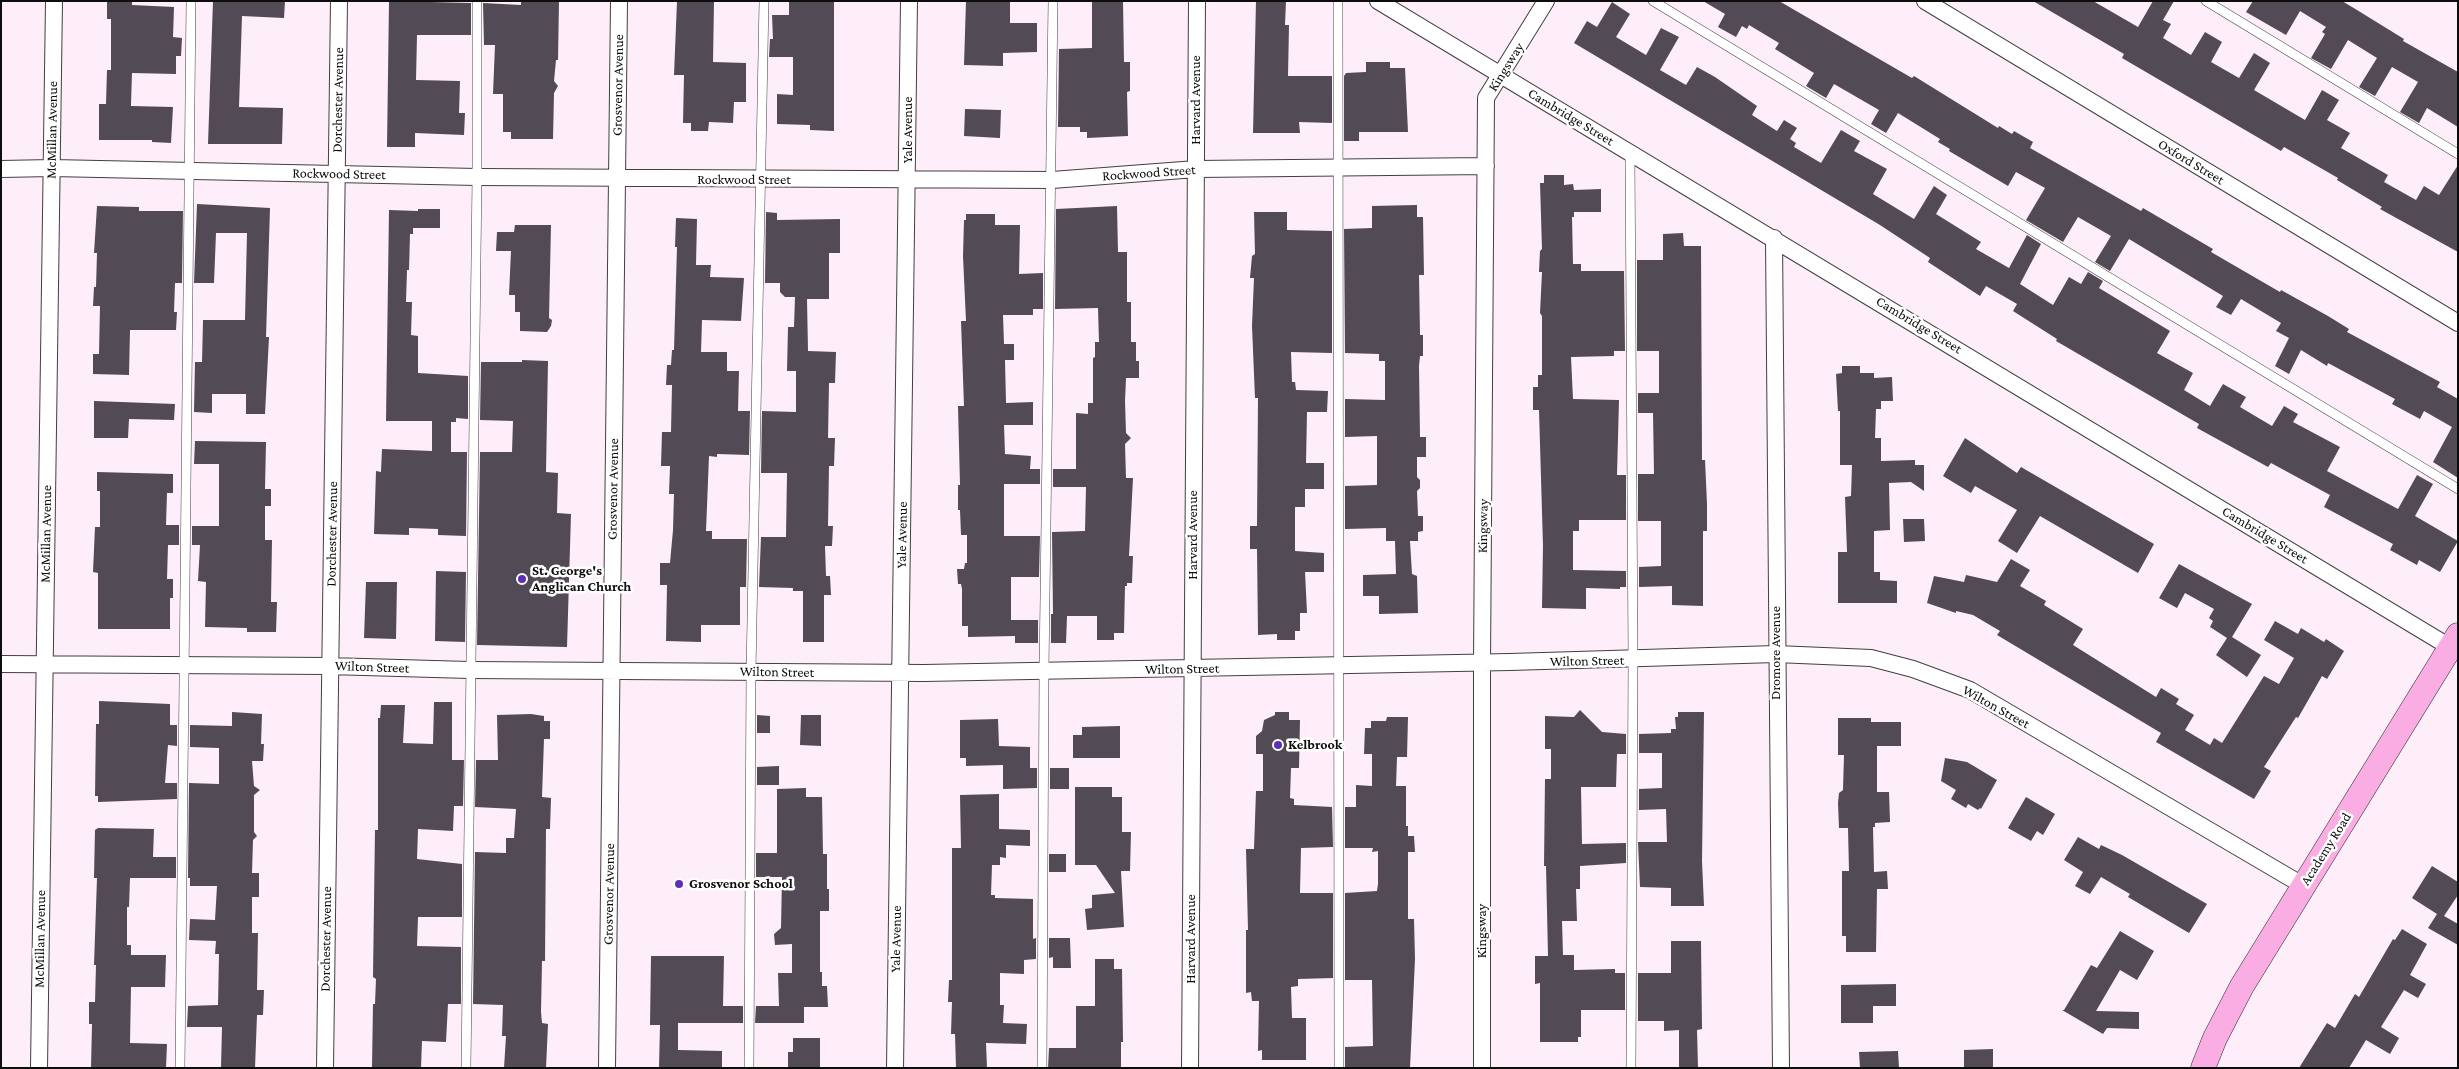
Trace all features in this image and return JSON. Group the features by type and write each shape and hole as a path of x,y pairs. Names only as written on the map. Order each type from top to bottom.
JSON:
{"main road":[{"name":"Academy Road","path":"2203,1068 2230,1008 2455,645"}],"street":[{"name":"McMillan Avenue","path":"39,1068 54,1"},
{"name":"Dorchester Avenue","path":"325,1068 339,1"},
{"name":"Grosvenor Avenue","path":"607,1068 619,1"},
{"name":"Yale Avenue","path":"894,1068 908,180 909,1"},
{"name":"Harvard Avenue","path":"1190,1068 1197,1"},
{"name":"Cambridge Street","path":"1378,1 2455,645"},
{"name":"Kingsway","path":"1482,1068 1482,663 1486,98 1546,1"},
{"name":"Oxford Street","path":"1925,1 2458,324"},
{"name":"Rockwood Street","path":"1,169 52,168 616,179 1052,180 1196,169 1486,166"},
{"name":"Dromore Avenue","path":"1774,238 1776,654 1781,1068"},
{"name":"Wilton Street","path":"1,664 900,673 1633,660 1776,654 1871,658 1913,669 1970,690 2304,886"}],"lane":[{"path":"180,1068 191,1"},
{"path":"466,1068 477,177 476,1"},
{"path":"749,1068 751,671 764,1"},
{"path":"1042,1068 1044,670 1053,1"},
{"path":"1338,1 1340,169 1339,1068"},
{"path":"1653,1 2458,489"},
{"path":"2206,1 2458,154"},
{"path":"1630,153 1633,660 1631,1068"}],"building":[{"path":"107,1 132,1 132,5 174,7 173,37 182,38 181,56 176,56 176,74 132,73 131,104 131,106 173,107 171,143 152,142 152,140 99,140 99,104 106,104 107,70 111,70 111,19 107,19"},
{"path":"213,1 285,1 284,18 242,16 239,107 283,108 282,144 208,144"},
{"path":"389,1 471,3 471,35 417,35 416,80 460,81 459,113 465,113 464,135 415,133 415,147 387,147"},
{"path":"521,1 559,1 558,60 556,60 554,81 558,86 554,93 553,139 511,139 511,132 503,132 503,94 493,94 495,45 484,45 483,3 521,5"},
{"path":"677,1 714,1 713,62 746,63 746,102 734,102 733,123 709,122 708,131 691,131 691,123 683,123 684,75 674,75"},
{"path":"789,1 834,1 834,131 810,130 810,125 777,124 777,94 793,95 793,57 769,57 770,39 773,39 772,15 789,15"},
{"path":"966,1 1010,1 1010,23 1037,23 1037,52 1003,53 1003,66 964,65"},
{"path":"1092,1 1123,1 1124,62 1130,62 1130,91 1127,92 1128,136 1087,138 1087,132 1080,132 1080,127 1058,127 1059,49 1092,48"},
{"path":"1256,1 1286,1 1285,25 1289,25 1288,76 1332,76 1332,123 1299,122 1300,133 1253,133"},
{"path":"1703,1 1779,1 1912,78 1914,76 1998,128 1999,126 2012,134 2014,131 2033,142 2030,148 2141,211 2143,208 2213,249 2211,252 2280,292 2281,290 2328,316 2349,329 2347,332 2440,382 2437,387 2458,399 2458,478 2433,462 2452,427 2424,411 2420,419 2392,404 2395,399 2328,363 2327,366 2301,350 2289,374 2275,366 2289,338 2276,331 2281,323 2241,299 2231,315 2216,307 2223,296 2129,239 2110,271 2095,262 2111,236 2078,217 2063,242 2026,220 2045,188 2016,172 2008,186 1949,151 1950,149 1938,142 1940,139 1898,113 1886,133 1871,124 1879,110 1834,84 1826,98 1806,86 1814,73 1775,49 1779,43 1749,25 1747,29 1742,26 1736,37 1718,27 1725,14"},
{"path":"2033,1 2093,1 2138,27 2153,1 2174,1 2163,20 2171,24 2163,38 2191,55 2205,32 2222,42 2211,62 2239,78 2254,53 2270,63 2254,90 2305,120 2322,90 2339,100 2327,120 2350,133 2341,148 2388,175 2384,182 2416,200 2424,186 2439,195 2458,165 2458,252 2380,209 2382,207 2337,180 2338,178 2284,147 2281,151 2122,58 2124,54"},
{"path":"2253,1 2342,1 2404,39 2403,41 2458,72 2458,127 2427,108 2419,123 2400,112 2418,82 2392,67 2375,96 2359,87 2377,58 2348,40 2331,69 2311,58 2325,34 2322,32 2326,27 2300,11 2286,35 2246,12"},
{"path":"1612,2 1630,14 1616,37 1646,55 1661,28 1679,37 1660,70 1686,85 1697,67 1715,77 1757,106 1752,115 1777,131 1784,120 1797,128 1790,139 1796,143 1794,147 1821,163 1841,130 1860,141 1854,151 1887,169 1873,194 1914,219 1934,186 1947,195 1936,214 1981,242 1976,249 2009,268 2027,235 2041,244 2020,284 2053,305 2069,277 2081,284 2088,272 2103,281 2099,288 2170,331 2157,353 2193,373 2184,390 2210,406 2223,384 2246,397 2240,407 2272,426 2284,406 2298,414 2293,422 2340,447 2327,471 2398,509 2417,475 2433,484 2415,516 2458,541 2440,572 2419,560 2417,565 2390,550 2393,544 2324,507 2330,495 2271,463 2268,467 2197,428 2199,424 2056,341 2057,339 2013,311 2017,304 1986,286 1980,296 1928,262 1930,258 1880,225 1574,43 1587,21 1597,27"},
{"path":"1366,62 1390,62 1390,68 1405,68 1408,132 1359,132 1359,141 1344,141 1344,76 1346,73 1366,72"},
{"path":"965,109 1001,110 1000,138 964,136"},
{"path":"1544,175 1564,175 1564,185 1573,184 1574,190 1601,189 1601,212 1574,212 1574,217 1572,217 1573,264 1581,264 1581,271 1624,271 1625,351 1614,351 1614,356 1571,357 1573,399 1619,400 1617,475 1626,475 1626,520 1579,520 1579,531 1573,531 1573,570 1626,571 1626,587 1620,587 1620,589 1586,588 1586,609 1542,608 1543,546 1539,410 1533,410 1533,387 1538,387 1538,375 1542,375 1542,316 1540,313 1542,272 1539,272 1540,251 1542,249 1540,183 1544,183"},
{"path":"197,204 270,208 266,337 269,337 265,414 246,414 246,394 212,394 212,413 194,412 195,362 202,362 203,320 245,320 247,233 216,233 214,283 194,283"},
{"path":"1417,205 1417,217 1423,217 1424,275 1419,275 1420,335 1423,335 1423,356 1420,356 1419,366 1420,437 1426,437 1426,457 1417,457 1417,477 1420,480 1420,488 1417,491 1418,516 1423,516 1423,531 1418,532 1418,541 1410,541 1412,574 1417,576 1418,613 1379,614 1379,596 1363,596 1363,575 1396,574 1395,541 1386,541 1386,528 1345,529 1345,486 1377,485 1377,436 1345,437 1345,399 1385,400 1385,361 1379,361 1379,354 1345,353 1344,229 1372,228 1372,206"},
{"path":"97,206 139,207 139,211 183,211 182,283 175,283 174,312 177,312 176,330 130,330 129,375 93,374 93,354 99,354 100,306 93,306 94,287 96,287 97,253 94,253"},
{"path":"1117,206 1118,252 1127,252 1127,302 1131,302 1131,342 1136,342 1136,361 1139,361 1139,378 1126,378 1125,401 1126,433 1131,438 1125,444 1126,478 1133,478 1129,556 1133,556 1132,583 1127,583 1127,586 1125,586 1124,633 1114,633 1114,640 1097,640 1097,616 1067,616 1066,643 1051,643 1051,614 1053,614 1052,532 1085,531 1086,487 1053,487 1053,469 1076,469 1076,413 1088,414 1088,403 1093,403 1093,358 1095,357 1095,342 1099,342 1098,308 1055,309 1056,209"},
{"path":"418,209 440,209 440,228 413,228 413,234 410,234 406,302 412,302 411,335 418,336 418,373 468,376 468,419 456,418 456,422 451,422 451,452 467,452 466,536 438,535 438,529 409,528 409,535 374,534 376,471 381,472 382,449 432,451 432,421 386,421 389,210 418,211"},
{"path":"766,212 777,213 777,220 840,219 840,253 829,253 829,299 807,299 808,351 836,352 835,383 829,383 828,438 835,438 834,466 829,466 828,526 833,526 832,546 825,546 826,576 830,576 831,595 824,595 824,642 803,642 803,591 793,591 793,588 759,587 761,537 786,537 787,473 761,473 762,411 796,412 796,371 787,371 788,327 794,327 795,297 785,297 780,292 780,283 765,283"},
{"path":"1254,212 1287,212 1287,230 1332,231 1332,353 1291,352 1292,382 1295,382 1296,390 1328,391 1327,412 1307,412 1306,463 1324,463 1324,489 1305,489 1305,507 1295,507 1295,551 1324,553 1324,572 1305,572 1307,613 1300,613 1300,631 1295,631 1295,640 1277,640 1277,634 1258,635 1257,549 1250,549 1250,526 1257,526 1258,398 1255,398 1252,326 1254,278 1250,278 1252,256 1255,254"},
{"path":"966,214 995,214 995,225 1020,225 1019,274 1043,273 1043,309 1033,309 1033,315 1003,315 1004,344 1014,344 1014,360 1005,360 1006,403 1033,402 1033,425 1004,425 1005,454 1031,456 1030,469 1040,469 1040,484 1004,484 1004,536 1040,536 1039,577 1011,577 1011,620 1038,620 1038,643 1015,643 1015,636 968,637 968,626 962,626 962,589 961,584 958,584 957,569 964,569 965,563 967,563 967,535 961,535 960,510 958,510 958,485 960,485 958,406 964,406 961,321 966,321 963,256 964,220 966,220"},
{"path":"676,218 697,219 696,265 711,265 710,277 744,278 741,321 702,320 701,352 727,352 727,371 739,371 738,411 750,411 749,455 717,454 717,457 709,456 706,531 712,531 712,539 747,539 746,587 740,587 740,625 701,625 701,642 666,641 667,585 660,585 660,563 670,563 673,530 674,494 669,494 670,466 661,466 662,432 671,432 672,385 666,385 667,365 671,365 672,350 674,350"},
{"path":"515,225 551,225 549,318 552,320 547,332 520,331 520,312 515,312 515,295 509,295 511,251 496,251 497,232 514,232"},
{"path":"1683,233 1684,246 1701,246 1702,460 1705,460 1707,504 1707,531 1703,531 1703,606 1672,605 1672,586 1639,587 1639,567 1661,566 1661,521 1638,521 1638,474 1654,474 1653,413 1638,413 1638,393 1659,393 1659,351 1637,351 1637,260 1663,260 1663,234"},
{"path":"522,360 548,361 546,472 558,473 557,513 571,514 567,647 477,645 480,452 512,452 513,421 480,420 481,362 522,362"},
{"path":"1842,366 1860,366 1860,373 1874,373 1874,378 1892,377 1893,401 1881,401 1881,409 1876,409 1875,438 1881,438 1881,461 1915,460 1915,465 1924,465 1924,491 1911,482 1889,483 1890,530 1874,531 1874,572 1880,572 1880,580 1897,581 1897,603 1838,603 1838,552 1847,552 1845,497 1851,496 1852,465 1840,465 1840,411 1838,411 1836,374 1842,373"},
{"path":"94,401 175,404 174,420 129,419 128,438 94,438"},
{"path":"1965,438 2017,473 2021,467 2154,544 2138,573 2040,516 2017,553 1998,541 2017,510 1975,486 1971,493 1943,476"},
{"path":"195,441 266,442 265,489 271,489 271,506 265,506 265,540 272,540 271,602 277,602 276,632 247,632 247,628 205,627 206,582 198,581 200,545 192,545 192,526 219,526 219,464 194,464"},
{"path":"97,472 173,474 173,493 167,493 166,525 179,525 179,545 168,545 167,579 173,579 173,598 170,598 170,629 98,629 98,573 93,572 95,527 100,527 100,491 97,491"},
{"path":"1903,519 1924,519 1925,541 1904,542"},
{"path":"2011,559 2030,570 2020,586 2046,601 2044,605 2083,629 2073,645 2156,697 2161,688 2179,699 2176,704 2194,715 2185,730 2210,745 2214,738 2222,743 2264,676 2279,684 2294,658 2264,640 2275,621 2298,634 2301,628 2324,642 2326,639 2344,651 2327,679 2322,676 2298,718 2296,717 2264,767 2271,771 2254,799 2156,742 2161,733 1997,635 2000,631 1973,615 1956,611 1956,613 1927,603 1934,576 1964,582 1966,575 1997,582"},
{"path":"2179,564 2252,604 2232,637 2261,655 2247,677 2216,655 2227,638 2210,627 2213,621 2209,618 2214,609 2185,593 2177,608 2159,598"},
{"path":"436,571 466,572 465,642 435,641"},
{"path":"366,582 397,582 396,639 364,638"},
{"path":"99,701 170,704 170,725 177,725 177,746 168,745 165,783 177,783 177,799 98,802 98,796 95,796 96,724 99,724"},
{"path":"434,702 452,702 452,760 464,760 463,806 454,806 453,831 418,829 417,859 462,864 462,917 418,917 417,946 461,947 461,1004 448,1004 446,1042 422,1041 421,1068 372,1068 373,1004 375,1004 376,979 373,977 375,830 378,830 378,718 380,718 381,705 405,705 403,743 433,744"},
{"path":"1580,710 1602,732 1626,734 1626,754 1617,754 1616,787 1581,787 1582,844 1626,843 1626,863 1580,866 1580,889 1576,889 1577,921 1562,921 1563,955 1574,955 1574,970 1615,969 1615,973 1625,973 1625,1010 1581,1010 1581,1037 1578,1037 1578,1042 1540,1042 1540,983 1535,984 1535,956 1548,956 1546,866 1544,866 1545,779 1551,779 1551,749 1545,749 1545,716 1574,717"},
{"path":"232,712 262,714 261,744 264,744 263,761 252,761 254,786 260,790 254,795 254,832 257,836 253,840 252,873 259,873 259,897 252,897 252,933 258,933 257,990 264,990 263,1015 257,1015 255,1068 221,1068 222,1027 187,1027 188,1006 218,1005 219,954 215,954 216,941 189,940 190,919 215,920 217,886 190,886 190,878 188,878 189,783 219,784 219,748 190,747 190,725 232,726"},
{"path":"1275,712 1289,712 1289,720 1300,720 1299,768 1291,768 1290,798 1294,799 1294,805 1332,807 1333,847 1301,848 1300,893 1333,893 1333,978 1298,979 1298,986 1291,987 1292,1018 1306,1018 1306,1060 1262,1060 1262,1050 1258,1051 1259,1001 1252,1001 1251,992 1246,993 1246,930 1248,930 1246,849 1254,849 1256,791 1263,791 1263,754 1256,754 1256,736 1262,731 1264,720 1275,715"},
{"path":"1678,712 1704,712 1702,861 1704,906 1671,906 1671,888 1640,887 1638,842 1667,842 1666,809 1639,810 1639,789 1662,788 1662,753 1639,753 1639,734 1671,733 1671,729 1676,729 1675,717 1678,717"},
{"path":"531,714 544,716 544,721 550,721 550,739 544,739 542,797 551,798 550,829 546,829 545,961 542,961 541,1012 542,1023 548,1024 546,1068 504,1068 506,1036 502,1036 503,1005 473,1004 475,852 506,853 506,838 514,838 516,809 475,807 476,760 498,760 497,715"},
{"path":"757,715 770,716 770,733 757,733"},
{"path":"801,715 821,715 821,746 800,745"},
{"path":"1387,717 1408,717 1407,757 1397,757 1396,786 1406,786 1406,826 1408,826 1408,836 1414,836 1415,852 1408,852 1408,919 1414,919 1415,959 1410,1068 1345,1068 1345,1047 1373,1046 1372,980 1345,980 1345,893 1377,891 1378,851 1372,852 1373,848 1345,848 1345,807 1356,807 1356,785 1372,786 1372,754 1364,754 1365,728 1371,728 1371,721 1386,721"},
{"path":"1838,718 1871,718 1871,722 1901,722 1901,746 1877,746 1877,792 1889,792 1890,822 1875,823 1875,827 1873,827 1874,872 1887,871 1888,889 1877,889 1876,952 1846,952 1846,936 1842,936 1842,871 1849,871 1848,828 1839,828 1838,803 1839,793 1843,790 1844,755 1838,755"},
{"path":"998,719 999,746 1030,747 1030,768 1037,768 1037,788 1003,789 1003,765 966,766 966,758 960,758 960,720"},
{"path":"1120,726 1120,758 1073,758 1073,735 1082,735 1082,727"},
{"path":"1945,758 1967,762 1997,780 1981,809 1978,810 1968,804 1966,808 1951,799 1956,790 1941,781"},
{"path":"779,766 779,785 757,785 757,767"},
{"path":"1050,768 1069,768 1069,789 1050,789"},
{"path":"1075,787 1112,787 1112,797 1122,797 1122,832 1131,832 1130,871 1121,871 1124,927 1087,930 1085,909 1092,908 1092,895 1115,893 1096,865 1075,865"},
{"path":"806,788 806,797 822,797 823,854 827,854 829,911 820,911 820,972 822,972 822,986 827,986 828,1007 804,1007 804,1023 755,1023 756,1006 779,1006 778,973 792,973 792,944 775,945 774,934 781,928 782,877 756,877 756,853 777,853 777,789"},
{"path":"999,794 999,829 1030,830 1030,846 1006,845 1006,858 1000,857 1000,865 992,865 991,895 995,895 995,898 1033,899 1033,939 1036,938 1036,959 1024,960 1024,974 1000,973 1000,1005 1004,1005 1003,1023 1027,1024 1026,1044 986,1043 987,1068 956,1068 955,1034 951,1034 952,1002 948,1002 949,980 952,980 952,848 961,848 960,795"},
{"path":"2026,797 2055,814 2043,835 2037,831 2031,841 2008,828"},
{"path":"98,828 154,829 153,857 176,857 176,878 130,878 129,907 127,907 127,945 131,945 131,955 166,955 165,987 131,987 130,1043 167,1044 166,1068 91,1068 92,1024 89,1024 89,1002 95,1002 96,965 94,965 97,878 94,878 95,830"},
{"path":"2078,837 2099,849 2101,845 2122,855 2207,904 2189,933 2128,897 2130,894 2101,877 2090,894 2075,886 2083,872 2064,860"},
{"path":"1049,854 1066,854 1066,872 1049,872"},
{"path":"2432,866 2458,882 2458,895 2444,916 2458,924 2458,945 2428,928 2437,914 2412,898"},
{"path":"2402,929 2427,944 2410,975 2426,984 2418,998 2404,990 2381,1027 2399,1038 2390,1054 2366,1040 2349,1068 2299,1068 2327,1023 2335,1028 2355,994 2359,997 2393,939 2395,940"},
{"path":"2120,931 2154,951 2137,980 2120,970 2096,1011 2139,1012 2139,1029 2107,1028 2103,1034 2062,1010 2064,1010 2091,965 2097,968"},
{"path":"1049,938 1070,938 1071,968 1053,968 1053,957 1049,958"},
{"path":"1671,941 1701,941 1702,1029 1697,1030 1698,1068 1679,1068 1679,1030 1664,1031 1664,1021 1638,1021 1638,973 1671,973"},
{"path":"651,956 724,956 723,1006 743,1006 743,1023 678,1023 678,1050 722,1051 722,1068 659,1068 660,1025 650,1025"},
{"path":"1095,959 1114,959 1114,969 1122,969 1123,1042 1121,1042 1121,1068 1048,1068 1049,1048 1076,1048 1076,1006 1095,1006"},
{"path":"1896,984 1896,1006 1873,1006 1873,1023 1841,1023 1841,985"},
{"path":"793,1038 820,1038 820,1068 788,1068 788,1052 793,1052"},
{"path":"1993,1049 1993,1068 1964,1068 1964,1050"},
{"path":"1898,1051 1899,1068 1860,1068 1859,1052"}],"place":[{"name":"St. George's Anglican Church","path":"522,579"},
{"name":"Kelbrook","path":"1278,745"},
{"name":"Grosvenor School","path":"679,884"}]}
